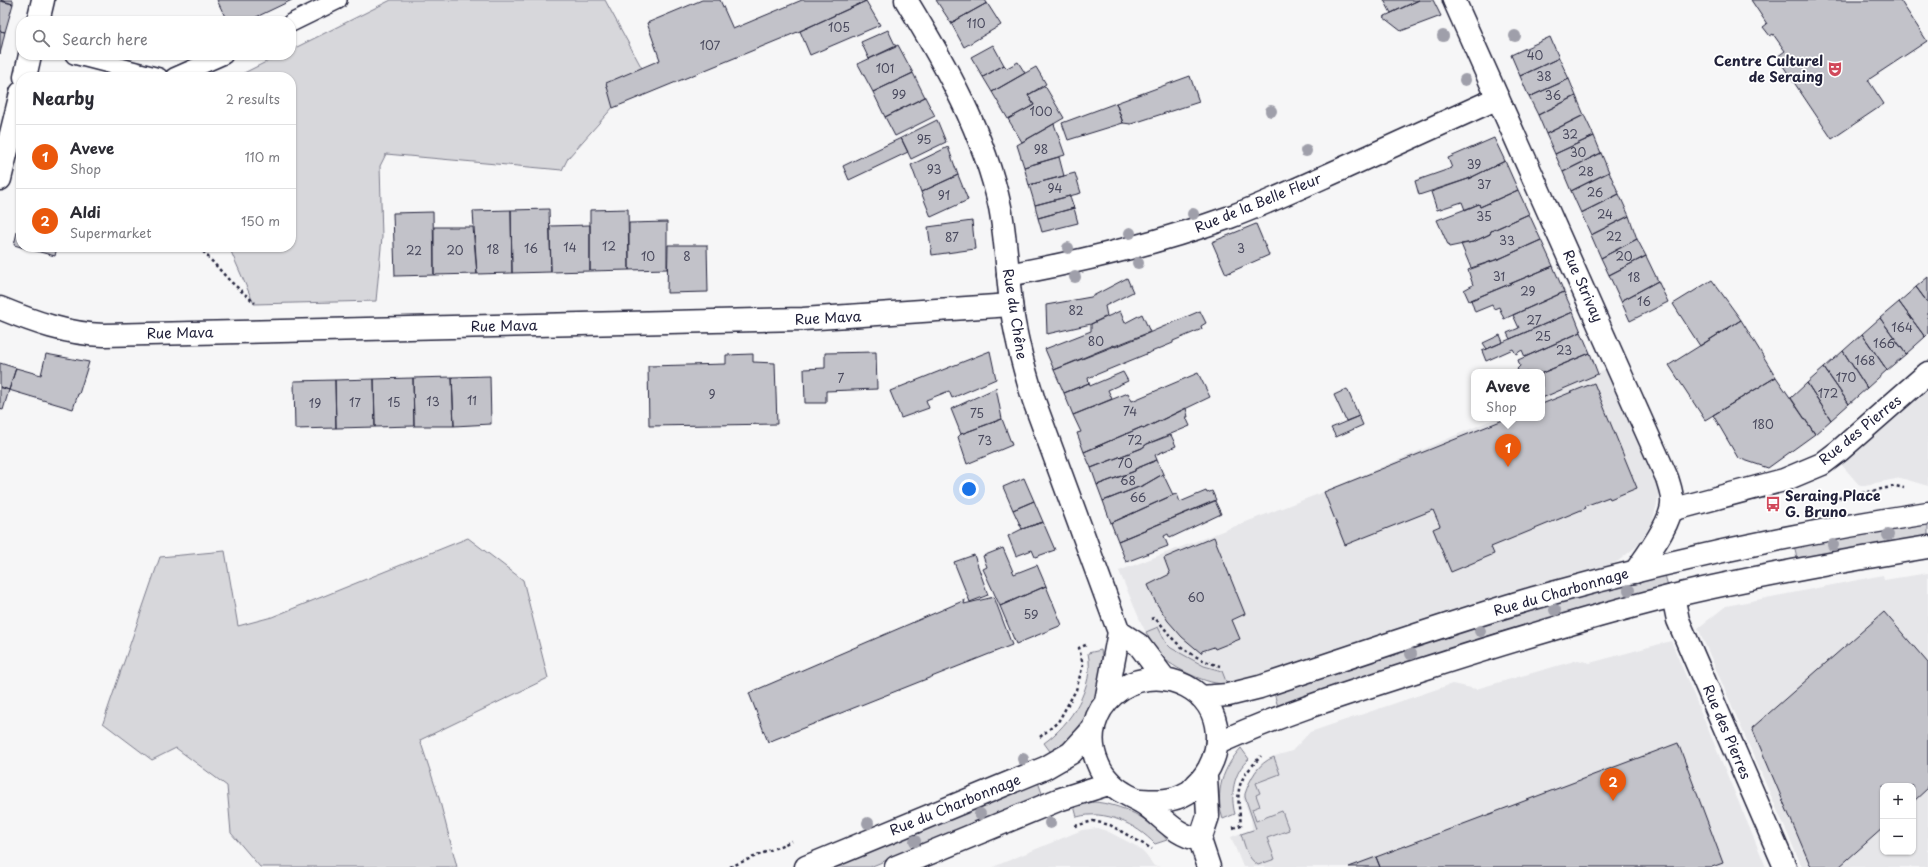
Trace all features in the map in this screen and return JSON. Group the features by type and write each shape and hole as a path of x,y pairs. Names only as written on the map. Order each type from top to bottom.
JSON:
{"main road":[{"path":"39,16 44,0"},
{"name":"Rue du Chêne","path":"906,0 957,90 981,146 1000,206 1011,305 1024,368 1034,401 1118,632 1106,701 1094,728 1093,746 1098,765 1111,783 1122,793 1140,800 1164,802 1176,798 1188,793 1206,776 1214,760 1218,742 1216,726 1210,711 1201,697 1190,688 1178,682 1164,678 1143,679 1123,687 1106,701"},
{"name":"Rue Strivay","path":"1454,0 1663,464 1673,500 1671,510 1660,534 1635,572"},
{"path":"26,72 29,60"},
{"name":"Rue de la Belle Fleur","path":"1008,275 1075,262 1127,249 1180,234 1231,216 1270,201 1498,98"},
{"path":"0,179 16,113"},
{"name":"Rue Mava","path":"0,308 51,327 87,334 803,319 1011,305"},
{"name":"Rue des Pierres","path":"1671,510 1784,480 1822,464 1840,451 1928,374"},
{"name":"Rue du Charbonnage","path":"1201,697 1228,695 1260,688 1526,601 1635,572 1779,539 1879,520 1928,513"},
{"path":"1218,742 1270,719 1502,643 1673,596 1812,566 1928,547"},
{"name":"Rue des Pierres","path":"1673,596 1678,620 1785,867"},
{"path":"1118,632 1139,645 1164,678"},
{"name":"Rue du Charbonnage","path":"806,867 1045,768 1071,753 1094,728"},
{"name":"Rue du Chêne","path":"1140,800 1185,836 1200,840 1208,816 1206,776"},
{"path":"896,867 1058,800 1111,783"},
{"path":"1200,840 1209,867"}],"lane":[{"path":"296,21 338,0"},
{"path":"93,60 140,72"},
{"path":"185,72 213,60"}],"path":[{"path":"204,252 235,286 288,330"},
{"path":"1034,741 1058,722 1076,690 1083,665 1079,648"},
{"path":"1070,827 1093,821 1110,824 1156,851"},
{"path":"730,867 795,840"}],"shaded area":[{"path":"391,0 605,0 644,72 568,158 562,170 386,154 380,166 382,237 376,301 254,304 231,252 296,252 296,72 246,72 270,60 296,60 296,48"},
{"path":"1610,368 1656,475 1658,488 1658,500 1652,523 1637,546 1617,562 1596,570 1238,683 1217,683 1197,677 1166,660 1154,647 1142,625 1119,571 1321,493 1489,421 1545,421 1545,397"},
{"path":"1928,388 1928,486 1901,478 1860,486 1841,464"},
{"path":"1928,522 1928,536 1797,559 1794,545"},
{"path":"468,538 523,580 548,678 420,740 439,798 457,867 260,867 231,833 227,786 176,748 152,760 103,723 160,557 225,551 238,626 272,617"},
{"path":"1928,573 1928,867 1802,867 1698,628 1726,606 1883,575 1884,580"},
{"path":"1665,574 1668,588 1501,632 1278,707 1274,693 1490,621"},
{"path":"1158,627 1166,643 1171,648 1204,666 1222,671 1227,684 1219,684 1201,679 1182,671 1166,660 1156,650 1146,632"},
{"path":"1671,641 1766,867 1243,867 1231,837 1252,829 1251,819 1243,798 1248,783 1256,769 1261,764 1275,756 1292,751 1310,732 1452,684 1476,689 1578,660 1590,663"},
{"path":"1101,650 1101,679 1090,708 1083,721 1073,734 1052,754 1044,743 1063,726 1079,703 1088,678 1088,653"},
{"path":"1241,748 1249,759 1236,777 1233,792 1235,814 1223,819 1219,799 1222,781 1229,764"},
{"path":"1274,757 1280,774 1256,783 1260,793 1256,795 1260,806 1252,809 1256,821 1282,811 1289,830 1267,838 1275,859 1258,865 1251,859 1241,834 1256,829 1245,794 1255,772 1263,763"},
{"path":"1038,782 1043,796 870,867 833,867"},
{"path":"1094,802 1104,803 1124,809 1144,819 1167,840 1155,844 1139,830 1119,820 1109,817 1088,815 1077,817 1074,806"},
{"path":"1097,828 1107,831 1136,846 1145,854 1154,866 1161,867 993,867 1082,830"}],"building":[{"path":"0,0 13,0 13,4"},
{"path":"217,0 292,0 258,16 225,16"},
{"path":"702,0 720,0 733,29 802,0 866,1 800,31 613,108 606,83 660,60 647,23"},
{"path":"936,0 985,0 987,3 951,23"},
{"path":"1384,0 1419,0 1391,13"},
{"path":"1419,0 1433,0 1441,16 1401,31 1383,17"},
{"name":"Centre Culturel de Seraing","path":"1751,0 1900,0 1927,41 1868,80 1884,104 1832,139 1777,57 1785,51 1773,34 1770,36 1763,27 1767,24"},
{"path":"0,1 13,4 5,32 0,31"},
{"path":"866,1 880,25 810,55 800,31"},
{"path":"987,3 1001,25 964,47 951,23"},
{"path":"888,30 896,47 869,59 861,42"},
{"path":"0,31 5,32 0,54"},
{"path":"1550,37 1559,58 1520,76 1511,55"},
{"path":"898,45 913,73 873,92 858,64"},
{"path":"993,45 1004,65 983,77 971,57"},
{"path":"1559,58 1569,79 1529,97 1520,76"},
{"path":"1018,62 1025,73 992,92 983,77 1004,65 1007,68"},
{"path":"1036,67 1046,84 1028,95 1034,105 1008,119 992,92"},
{"path":"913,73 925,97 885,117 873,92"},
{"path":"1190,76 1199,102 1131,124 1123,123 1116,103"},
{"path":"1569,79 1576,96 1538,115 1529,97"},
{"path":"1045,86 1064,118 1022,142 1008,119 1034,105 1028,95"},
{"path":"1576,96 1584,115 1546,134 1538,115"},
{"path":"925,97 935,116 895,136 885,117"},
{"path":"1116,103 1123,123 1068,140 1062,123"},
{"path":"1584,115 1594,136 1555,154 1546,134"},
{"path":"937,120 946,142 911,159 901,138"},
{"path":"1054,124 1065,155 1024,167 1017,145"},
{"path":"1594,136 1601,153 1563,172 1555,154"},
{"path":"901,138 908,152 849,180 843,166"},
{"path":"1494,138 1505,161 1468,179 1419,195 1415,181 1452,168 1448,158"},
{"path":"948,147 958,175 921,192 911,165"},
{"path":"1601,153 1609,172 1571,191 1563,172"},
{"path":"1059,157 1064,176 1029,185 1024,167"},
{"path":"1505,161 1518,190 1480,207 1479,204 1465,210 1462,202 1437,210 1431,192 1468,179"},
{"path":"1609,172 1619,194 1581,213 1571,191"},
{"path":"1075,173 1081,193 1035,205 1029,185"},
{"path":"958,175 968,200 931,217 921,192"},
{"path":"1518,190 1529,214 1491,231 1490,234 1473,242 1449,247 1437,220 1479,204 1480,207"},
{"path":"1619,194 1629,216 1591,235 1581,213"},
{"path":"1070,196 1074,208 1038,218 1035,205"},
{"path":"1074,208 1078,223 1042,232 1038,218"},
{"path":"549,209 551,272 512,273 511,210"},
{"path":"628,209 629,270 590,271 590,210"},
{"path":"511,210 512,273 477,274 473,211"},
{"path":"433,212 434,275 395,276 393,213"},
{"path":"1529,214 1541,240 1501,258 1471,268 1461,244 1473,242 1490,234 1491,231"},
{"path":"1629,216 1637,239 1601,258 1591,235"},
{"path":"972,221 975,249 932,255 928,227"},
{"path":"667,222 667,269 629,270 629,223"},
{"path":"1256,224 1269,255 1226,274 1212,242"},
{"path":"590,225 590,271 551,272 550,226"},
{"path":"434,227 473,227 477,274 434,275"},
{"path":"1637,239 1646,256 1609,275 1601,258"},
{"path":"1541,240 1553,266 1469,301 1464,290 1473,285 1468,270 1501,258"},
{"path":"668,245 707,245 708,292 667,293"},
{"path":"40,252 56,252 55,256"},
{"path":"1646,256 1658,281 1621,301 1609,275"},
{"path":"1553,266 1564,292 1504,319 1499,307 1494,309 1492,305 1475,312 1471,300"},
{"path":"1928,277 1928,303 1916,287"},
{"path":"1127,278 1133,292 1105,306 1107,316 1091,324 1047,334 1046,305 1091,297"},
{"path":"1712,280 1741,320 1700,346 1673,304"},
{"path":"1658,281 1668,302 1630,321 1621,301"},
{"path":"1916,287 1928,303 1928,334 1925,337 1899,302"},
{"path":"1564,292 1573,312 1510,339 1507,333 1519,328 1513,315"},
{"path":"1899,302 1925,337 1906,354 1880,318"},
{"path":"1120,311 1125,323 1142,314 1150,332 1054,370 1045,349 1091,331 1091,324"},
{"path":"1200,311 1206,323 1201,326 1202,329 1173,341 1173,343 1088,378 1089,383 1064,393 1054,370 1114,345 1115,347"},
{"path":"1573,312 1581,332 1525,357 1522,350 1516,354 1513,349 1486,361 1482,351"},
{"path":"1880,318 1906,354 1887,370 1862,334"},
{"path":"1741,320 1776,377 1705,420 1669,365"},
{"path":"1581,332 1590,353 1545,372 1545,369 1517,369 1520,366 1518,360"},
{"path":"1862,334 1887,370 1867,388 1843,351"},
{"path":"1500,335 1503,342 1487,349 1483,343"},
{"path":"990,351 996,379 952,398 949,391 926,400 929,408 901,418 890,391"},
{"path":"1843,351 1867,388 1849,404 1824,368"},
{"path":"876,352 877,389 826,391 826,403 805,403 804,369 825,368 825,353"},
{"path":"1590,353 1598,374 1545,397 1545,372"},
{"path":"46,354 89,362 73,409 9,390 16,368 41,375"},
{"path":"753,354 753,362 775,363 777,424 649,426 648,366 726,364 726,355"},
{"path":"0,363 16,368 9,390 0,387"},
{"path":"1824,368 1849,404 1831,420 1807,383"},
{"path":"1123,372 1128,381 1108,390 1112,399 1073,415 1064,393 1089,383 1090,386"},
{"path":"1198,373 1210,397 1143,429 1142,427 1084,452 1077,433 1081,432 1073,415 1128,393 1132,401"},
{"path":"490,376 491,424 454,426 452,377"},
{"path":"452,377 454,426 414,426 413,378"},
{"path":"1776,377 1815,434 1768,468 1738,458 1713,415"},
{"path":"413,378 414,426 375,427 374,379"},
{"path":"374,379 375,427 336,428 335,380"},
{"path":"335,380 336,428 295,429 294,381"},
{"path":"1594,383 1637,488 1610,499 1609,497 1585,506 1586,508 1491,547 1494,554 1451,572 1433,529 1440,526 1433,510 1345,545 1324,492 1501,421 1545,421 1545,403"},
{"path":"1807,383 1831,420 1815,434 1791,398"},
{"path":"0,387 9,390 3,410 0,409"},
{"path":"996,388 1002,419 961,434 951,409"},
{"path":"1347,389 1359,416 1346,421 1334,395"},
{"path":"1186,408 1188,417 1186,417 1190,426 1147,444 1142,448 1091,468 1084,452 1142,427 1143,429"},
{"path":"1359,416 1363,425 1336,437 1331,428"},
{"path":"1002,419 1012,445 967,464 958,437 961,434"},
{"path":"1171,435 1176,446 1155,455 1157,460 1135,469 1135,471 1097,485 1091,468"},
{"path":"1157,460 1163,474 1144,485 1103,501 1097,485 1135,471 1135,469"},
{"path":"1163,474 1173,495 1111,523 1103,501 1144,485"},
{"path":"1024,478 1034,501 1013,510 1003,487"},
{"path":"1206,491 1207,493 1212,491 1216,500 1118,541 1111,523 1173,495 1177,494 1180,502"},
{"path":"1034,501 1043,522 1022,529 1013,510"},
{"path":"1215,501 1221,514 1170,538 1168,534 1164,536 1168,546 1126,562 1118,541"},
{"path":"1043,522 1055,550 1035,557 1032,550 1016,556 1008,536 1022,529"},
{"path":"1214,537 1245,614 1232,620 1240,639 1215,649 1214,647 1202,651 1201,653 1182,637 1168,621 1155,601 1148,585 1170,574 1164,558"},
{"path":"1003,548 1014,574 1037,565 1046,586 1000,606 983,569 987,567 983,556"},
{"path":"974,555 988,595 970,602 954,562"},
{"path":"1046,586 1062,625 1016,644 1000,606"},
{"path":"994,597 1012,645 768,742 749,693 965,600 964,604"},
{"path":"1884,612 1928,663 1928,788 1916,799 1916,783 1880,783 1880,831 1839,867 1811,867 1752,728"},
{"path":"1678,743 1723,863 1712,867 1380,867 1376,857"},
{"path":"1376,857 1380,867 1349,867"}],"place":[{"name":"Centre Culturel de Seraing","path":"1835,69"},
{"name":"Aveve","path":"1508,467"},
{"name":"Seraing Place G. Bruno","path":"1773,504"},
{"name":"Aldi","path":"1613,801"}]}
